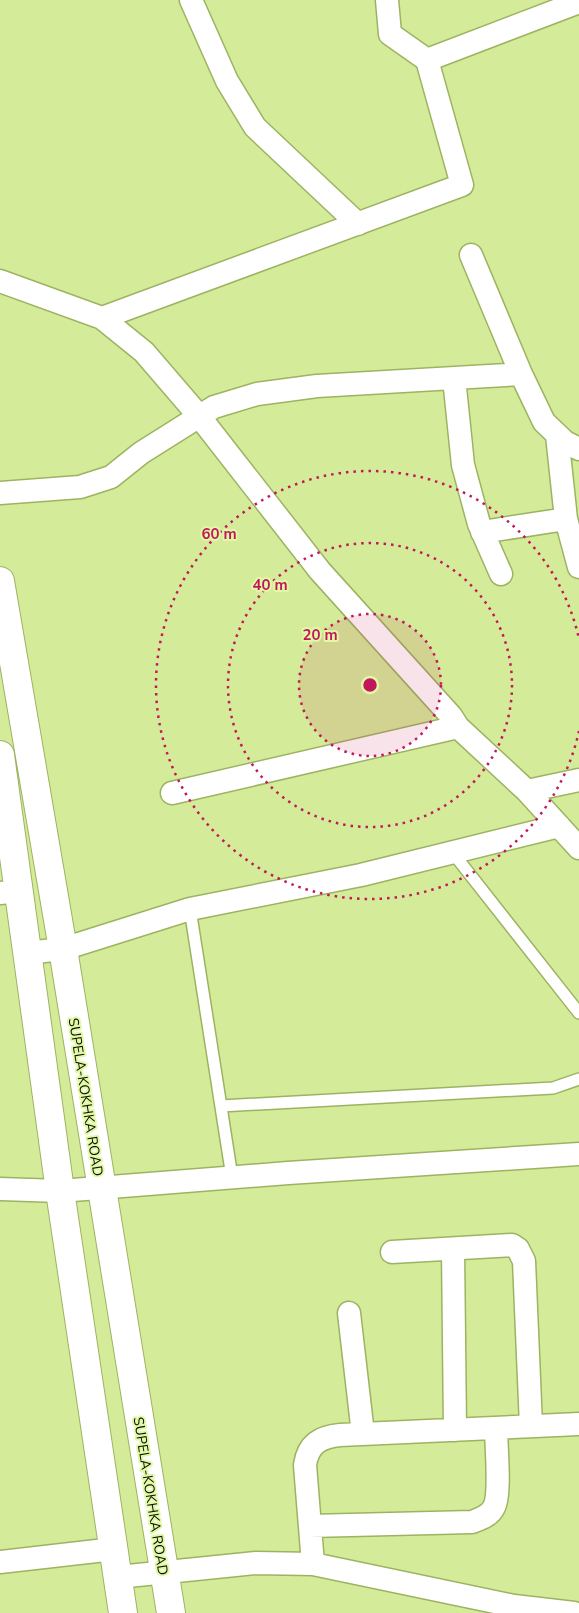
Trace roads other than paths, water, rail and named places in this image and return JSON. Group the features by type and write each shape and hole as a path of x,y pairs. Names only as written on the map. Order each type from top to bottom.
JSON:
{"street":[{"path":"191,0 227,82 255,128 358,224"},
{"path":"102,318 462,185 427,60 390,34 387,0"},
{"path":"427,60 579,1"},
{"path":"471,255 521,374 544,422 557,435 579,449"},
{"path":"0,281 102,318 144,352 199,416 320,571 449,715 527,791 579,848"},
{"path":"0,493 80,487 111,477 141,453 214,407 257,394 316,386 521,374"},
{"path":"454,378 463,466 482,532 501,574"},
{"path":"557,435 566,519 579,567"},
{"path":"482,532 566,519"},
{"name":"SUPELA-KOKHKA ROAD","path":"0,581 63,949 100,1187 171,1613"},
{"path":"172,793 449,715"},
{"path":"0,755 10,892 26,953 123,1613"},
{"path":"527,791 579,780"},
{"path":"26,953 63,949 190,909 360,875 559,826"},
{"path":"0,1189 60,1191 232,1177 579,1154"},
{"path":"392,1252 512,1245 522,1254 531,1426"},
{"path":"453,1249 455,1430"},
{"path":"349,1313 362,1434"},
{"path":"313,1564 305,1465 306,1454 310,1447 327,1437 579,1424"},
{"path":"310,1526 472,1522 480,1520 489,1514 497,1498 496,1428"},
{"path":"0,1562 114,1549"},
{"path":"118,1578 256,1563 313,1564 514,1606 574,1613"}],"lane":[{"path":"453,853 579,1013"},
{"path":"190,909 232,1177"},
{"path":"221,1106 553,1088 579,1079"}]}
